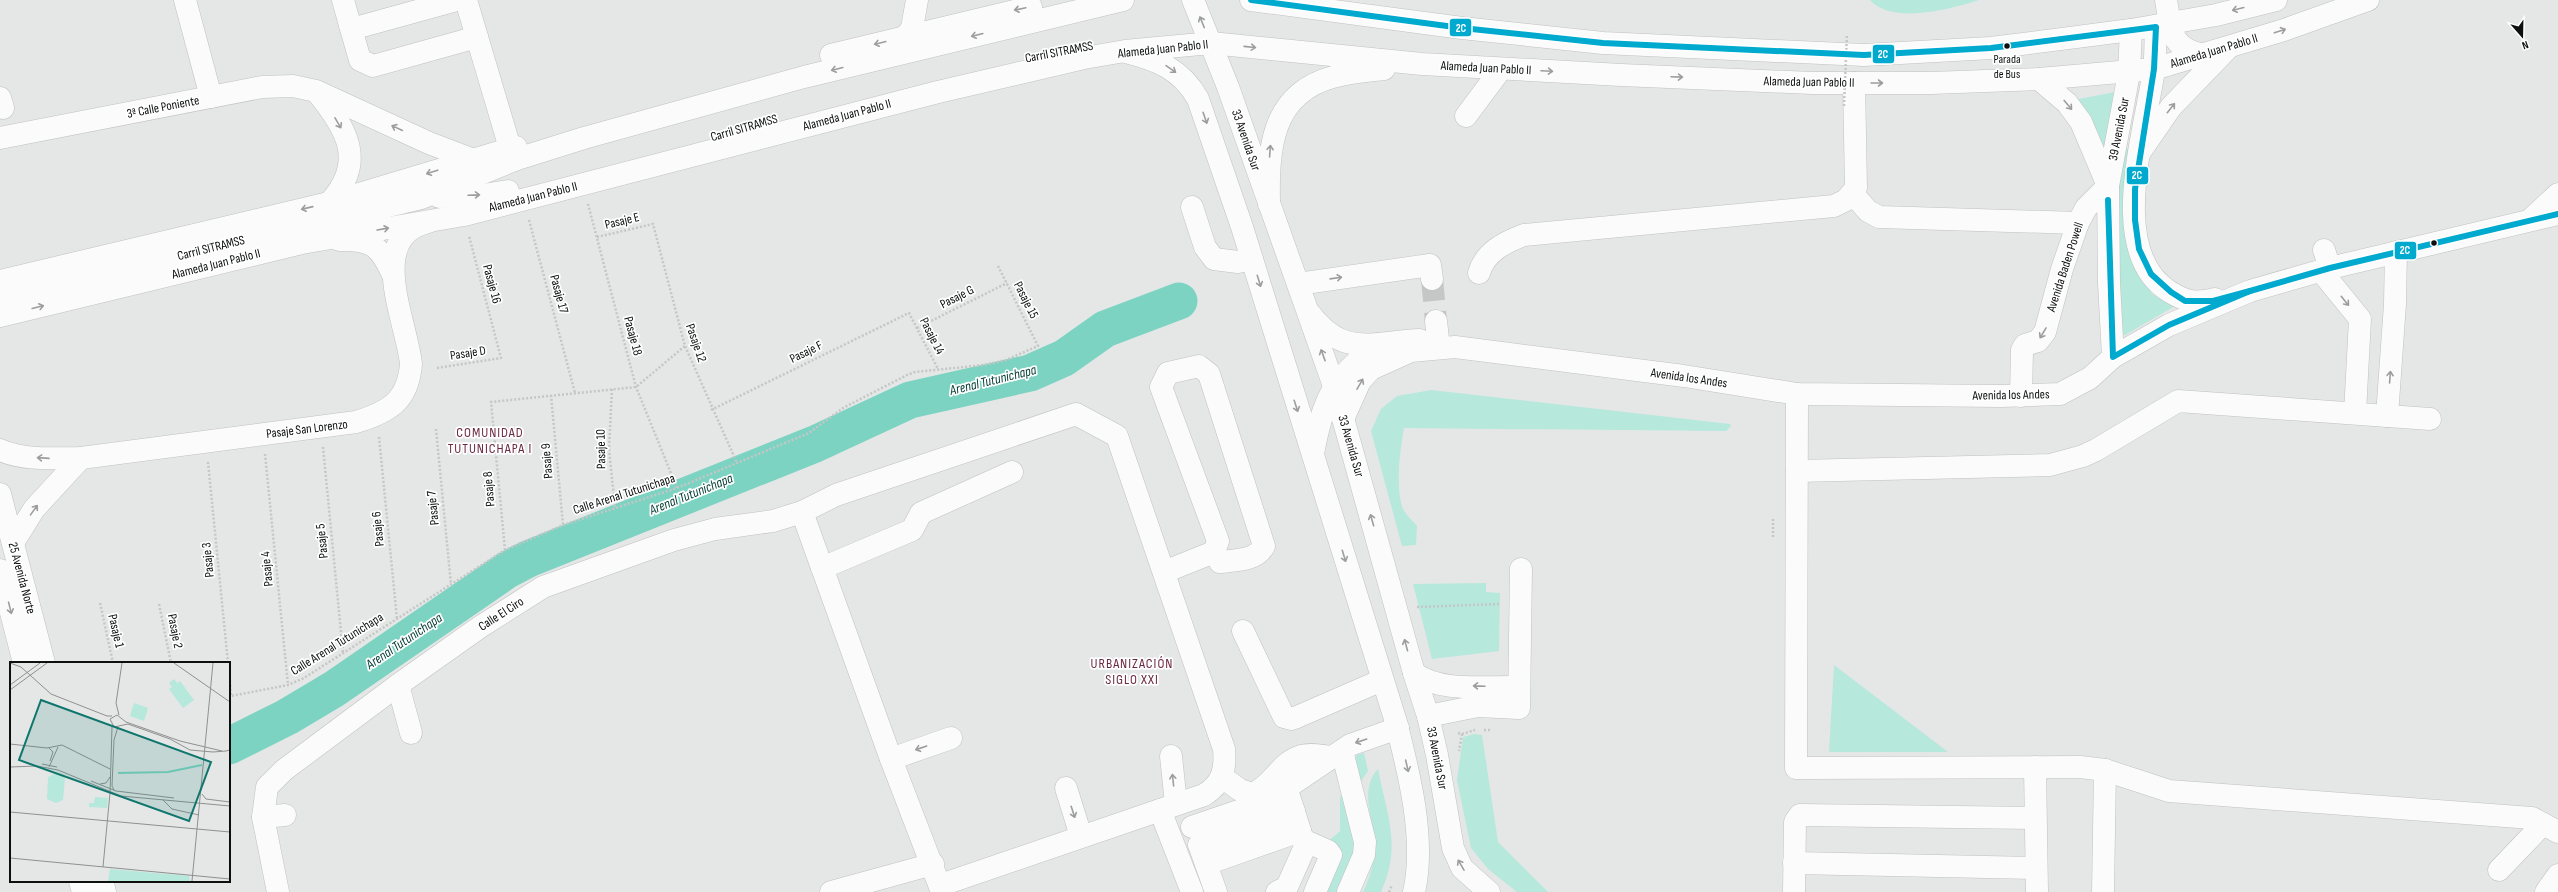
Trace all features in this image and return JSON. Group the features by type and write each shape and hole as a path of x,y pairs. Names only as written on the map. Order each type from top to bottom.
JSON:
{"street":[{"path":"185,0 211,97"},
{"path":"344,0 360,60 373,66 480,47"},
{"path":"350,26 359,27 457,0"},
{"path":"466,0 493,90 503,150"},
{"path":"908,36 912,28 917,0"},
{"path":"0,281 330,202 503,150 908,36 1023,8 1072,0"},
{"name":"Carril SITRAMSS","path":"0,300 421,198 516,159 584,138 804,77 1123,0"},
{"name":"33 Avenida Sur","path":"1193,0 1211,43 1334,386 1414,673 1428,716 1453,848 1462,868 1489,892"},
{"path":"1251,0 1462,28 1602,43 1864,54 1991,48 2131,30 2160,33 2276,0"},
{"path":"2166,0 2140,152 2135,195 2135,233 2144,265 2157,284 2188,302 2208,301 2250,291"},
{"name":"Alameda Juan Pablo II","path":"0,316 320,240 464,215 938,92 1084,58 1182,44 1211,43 1422,64 1501,69 1854,83 2039,79 2129,73 2154,69 2230,47 2368,0"},
{"name":"39 Avenida Sur","path":"2108,186 2129,73 2131,30"},
{"path":"2160,33 2191,52 2204,55"},
{"path":"2129,73 2160,33"},
{"name":"Carril SITRAMSS","path":"421,198 483,195 530,188 791,115 1030,56 1150,35 1173,37 1182,44"},
{"path":"2140,152 2171,107 2230,47"},
{"path":"1125,52 1151,58 1169,67 1189,82 1198,99 1252,259 1312,456 1398,728 1409,777 1416,831 1418,857 1414,892"},
{"path":"1269,204 1271,143 1279,120 1298,96 1332,77 1422,64"},
{"path":"1466,116 1501,69"},
{"path":"2039,79 2067,104 2081,122 2108,186 2109,283 2113,357"},
{"path":"1479,273 1487,256 1512,240 1524,235 1834,206 1853,194 1856,188 1854,83"},
{"name":"3ª Calle Poniente","path":"3,140 211,97 278,86 293,86 316,91 429,143 472,159"},
{"path":"316,91 336,118 350,148 348,175 342,189 330,202"},
{"name":"Avenida Baden Powell","path":"2021,396 2022,350 2025,345 2038,341 2045,332 2062,269 2078,223 2086,208 2108,186"},
{"path":"1853,194 1868,211 1879,217 2078,223"},
{"path":"2529,220 2558,194"},
{"path":"1192,207 1205,247 1214,259 1238,262 1252,259"},
{"name":"Avenida los Andes","path":"1306,307 1322,329 1342,341 1379,344 1443,335 1797,394 2021,396 2060,394 2090,378 2113,357 2169,325 2250,291 2325,263 2396,252 2558,214"},
{"name":"Pasaje San Lorenzo","path":"0,450 12,455 45,458 82,458 356,422 385,412 400,398 410,378 410,353 393,275 393,256 401,238 414,226 436,220"},
{"name":"Pasaje San Lorenzo","path":"320,240 356,240 371,243 379,250 393,275"},
{"path":"2387,416 2395,304 2396,252"},
{"path":"2325,263 2360,319 2355,413"},
{"path":"1298,284 1430,265 1432,279"},
{"name":"Avenida los Andes","path":"1344,419 1360,381 1371,369 1411,352 1443,335"},
{"path":"1312,456 1323,408 1334,386 1348,369 1379,344"},
{"path":"1164,572 1214,552 1218,541 1161,387 1168,373 1199,366 1209,374 1264,546 1260,553 1252,557 1220,562 1214,552"},
{"path":"1797,394 1796,768 2080,767 2105,770 2169,791 2532,818 2550,828 2499,870"},
{"path":"1796,471 2050,465 2084,456 2096,450 2178,401 2430,419"},
{"name":"Calle El Ciro","path":"278,892 263,817 267,787 284,770 398,685 480,627 543,587 674,540 715,529 773,521 802,512 836,495 1076,414 1117,436 1224,749 1226,763 1222,777"},
{"path":"13,543 34,509 82,458"},
{"path":"822,568 912,530 922,513 1012,472"},
{"name":"25 Avenida Norte","path":"0,494 44,662"},
{"path":"802,512 891,759 942,888 1081,836 1213,790 1222,777 1244,792 1252,794 1265,789 1290,761 1301,756 1329,754"},
{"path":"1519,698 1521,569"},
{"name":"25 Avenida Norte","path":"0,570 24,662"},
{"path":"1242,631 1284,717 1291,719 1297,717 1382,680"},
{"path":"1414,673 1421,678 1450,685 1519,698"},
{"path":"398,685 411,733"},
{"path":"1428,716 1519,698"},
{"path":"1303,892 1302,826 1287,790 1329,754 1398,728"},
{"path":"891,759 952,738"},
{"path":"1329,754 1365,842 1364,855 1348,892"},
{"path":"1171,756 1173,805 1192,892"},
{"path":"2035,767 2034,818 2037,892"},
{"path":"2103,892 2105,770"},
{"path":"1066,788 1081,836"},
{"path":"1173,805 1203,856"},
{"path":"263,817 285,814"},
{"path":"1794,892 1795,822 1800,815 2034,818"},
{"path":"1203,856 1302,826"},
{"path":"1203,856 1302,826"},
{"path":"1277,892 1286,887 1302,826"},
{"path":"1292,892 1302,826"},
{"path":"1302,826 1331,855 1315,892"},
{"path":"831,892 933,864"},
{"path":"1794,864 2036,868"},
{"path":"2546,892 2558,875"},
{"path":"80,882 83,892"},
{"path":"102,882 104,892"}],"path":[{"path":"1844,106 1847,34"},
{"name":"Pasaje 18","path":"583,184 636,386 677,488"},
{"name":"Pasaje 17","path":"524,200 575,393"},
{"name":"Pasaje 16","path":"464,215 501,358"},
{"name":"Pasaje E","path":"597,237 653,224"},
{"name":"Pasaje 12","path":"653,224 685,346 711,410 737,463"},
{"name":"Pasaje 15","path":"997,264 1038,346"},
{"name":"Pasaje G","path":"917,328 1007,284"},
{"name":"Pasaje 14","path":"909,313 938,369"},
{"name":"Pasaje F","path":"711,410 909,313"},
{"path":"551,395 636,386 685,346"},
{"name":"Calle Arenal Tutunichapa","path":"230,683 231,696 288,686 343,653 505,550 563,525 677,488 809,433 842,408 907,375 938,369 1000,362 1038,346"},
{"name":"Pasaje D","path":"437,368 501,358"},
{"name":"Pasaje 10","path":"612,389 609,449 615,508"},
{"name":"Pasaje 8","path":"505,550 491,402 551,395"},
{"name":"Pasaje 9","path":"551,395 563,525"},
{"name":"Pasaje 5","path":"321,427 343,653"},
{"name":"Pasaje 7","path":"436,429 451,585"},
{"name":"Pasaje 6","path":"379,437 397,619"},
{"name":"Pasaje 4","path":"265,450 288,686"},
{"name":"Pasaje 3","path":"207,456 228,662"},
{"name":"Pasaje 1","path":"100,603 113,662"},
{"name":"Pasaje 2","path":"159,604 170,662"},
{"path":"1397,609 1521,604"},
{"path":"1462,734 1479,729 1492,730"},
{"path":"1389,892 1392,881"}],"green space":[{"path":"1870,0 1979,0 1938,11 1907,13 1892,12 1880,8"},
{"path":"2115,92 2104,170 2074,100"},
{"path":"2125,143 2129,152 2141,274 2152,294 2175,306 2125,335 2120,335 2119,252 2114,188"},
{"path":"1431,390 1730,424 1731,426 1726,431 1404,428 1400,458 1399,491 1403,509 1417,526 1416,545 1402,546 1371,431 1381,409 1397,396"},
{"path":"1486,583 1486,592 1500,593 1499,651 1432,659 1413,584"},
{"path":"1834,665 1948,752 1829,752"},
{"path":"1474,734 1482,735 1498,842 1548,892 1517,892 1488,869 1471,848 1457,780 1463,737"},
{"path":"1364,753 1368,771 1358,786 1352,766 1357,755"},
{"path":"1378,769 1391,831 1391,860 1381,892 1363,892 1368,881 1374,853 1374,837 1368,796 1369,787 1372,777"},
{"path":"1345,792 1356,833 1353,855 1337,892 1323,892 1330,840 1340,831 1340,797"}],"waterway":[{"name":"Arenal Tutunichapa","path":"230,746 287,717 334,689 507,570 528,559 815,444 910,400 1030,373 1064,358 1105,329 1179,301"}],"tunnel":[{"path":"1432,279 1436,321"}],"transit line":[{"name":"2C","path":"1251,0 1462,28 1603,43 1864,55 1991,48 2156,27 2154,69 2135,189 2135,220 2139,249 2151,274 2171,292 2185,301 2213,301 2250,291"},
{"name":"2C","path":"2108,200 2113,357 2169,325 2250,291 2330,268 2558,214"}],"place":[{"name":"Parada de Bus","path":"2007,46"}],"district":[{"name":"COMUNIDAD TUTUNICHAPA I","path":"490,440"},
{"name":"URBANIZACIÓN SIGLO XXI","path":"1132,672"}]}
